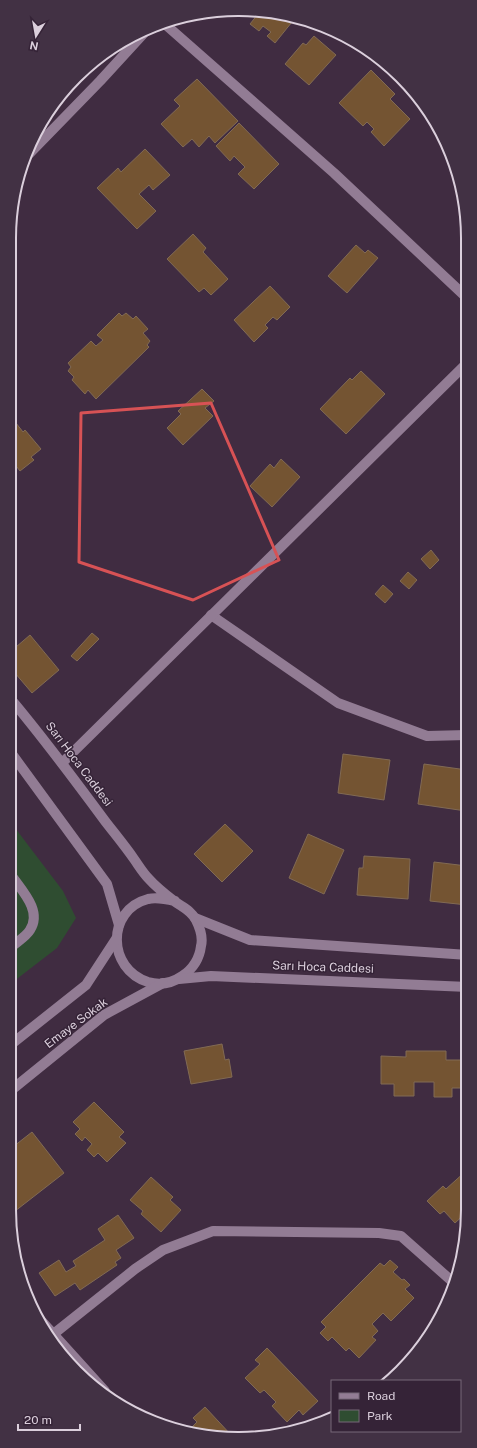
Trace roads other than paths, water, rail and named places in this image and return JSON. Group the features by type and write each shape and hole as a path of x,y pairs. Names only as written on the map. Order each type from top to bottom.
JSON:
{"street":[{"path":"168,28 334,173 461,292"},
{"path":"36,147 137,41"},
{"path":"62,763 461,369"},
{"path":"212,616 338,703 427,736 461,735"},
{"name":"Sarı Hoca Caddesi","path":"16,705 43,737 149,879 175,901"},
{"path":"16,760 107,884 119,925"},
{"path":"16,882 33,907 35,920 30,931 16,943"},
{"path":"162,898 175,901 186,908 195,918 200,932 201,946 197,960 189,971 177,979 163,983 149,982 135,976 124,966 118,953 116,938 119,925 126,914 136,905 148,899 162,898"},
{"name":"Sarı Hoca Caddesi","path":"195,918 250,940 461,955"},
{"name":"Emaye Sokak","path":"16,1040 86,985 116,938"},
{"name":"Sarı Hoca Caddesi","path":"177,979 211,976 461,987"},
{"name":"Emaye Sokak","path":"16,1086 104,1015 163,983"},
{"path":"54,1334 135,1269 163,1250 213,1231 379,1233 401,1236 450,1279"},
{"path":"65,1349 90,1375"}]}
